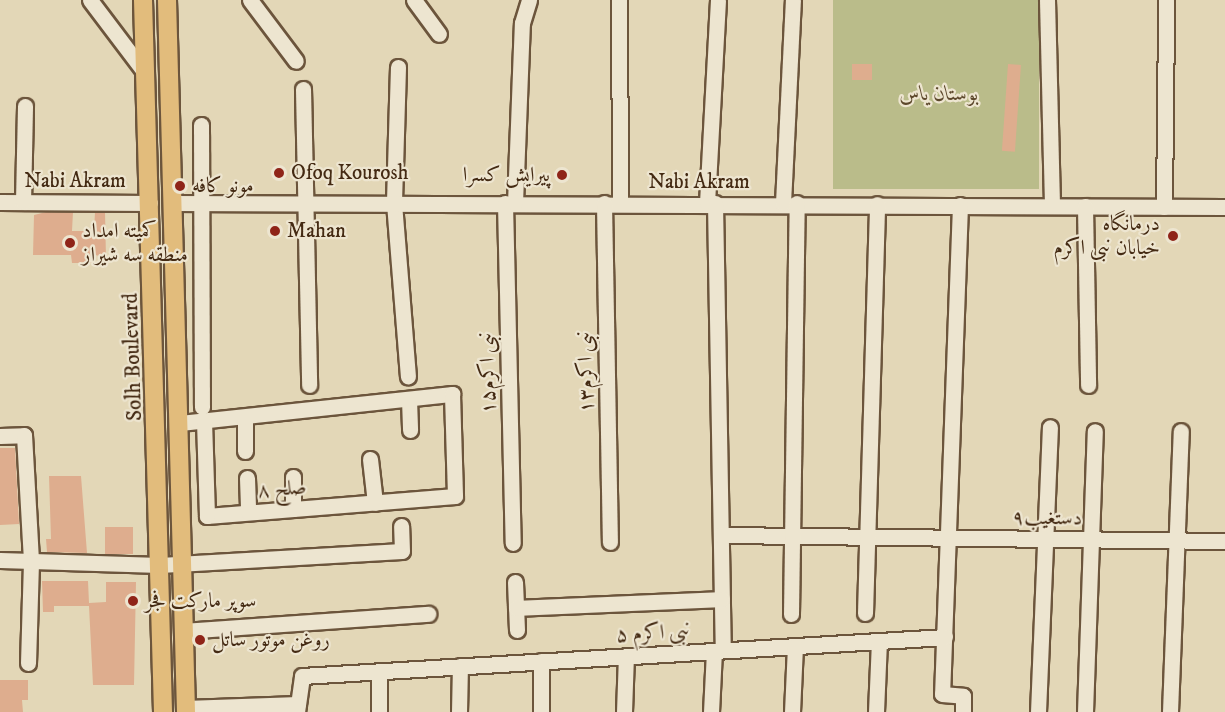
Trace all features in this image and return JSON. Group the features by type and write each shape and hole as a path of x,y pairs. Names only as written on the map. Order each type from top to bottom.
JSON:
{"main road":[{"name":"Solh Boulevard","path":"143,0 143,70 150,203 164,712"},
{"path":"167,0 180,423 185,710"}],"street":[{"path":"90,0 143,70"},
{"path":"250,0 296,61"},
{"path":"414,0 439,34"},
{"name":"نبی اکرم۱۳","path":"610,542 612,202 619,0"},
{"path":"711,712 719,651 722,598 711,203 718,0"},
{"path":"790,614 792,536 790,203 793,0"},
{"path":"1047,0 1052,206"},
{"path":"1164,207 1166,0"},
{"name":"نبی اکرم۱۵","path":"513,543 510,203 526,4"},
{"path":"398,67 394,202 408,376"},
{"path":"303,89 303,203 309,385"},
{"path":"23,202 25,106"},
{"path":"201,125 203,414"},
{"name":"Nabi Akram","path":"0,202 150,203"},
{"name":"Nabi Akram","path":"172,203 612,202 1225,207"},
{"path":"865,613 877,204"},
{"path":"960,205 942,694 963,696 963,712"},
{"path":"1085,206 1088,385"},
{"name":"۸ صلح","path":"203,414 207,516 455,496 452,394 409,399"},
{"path":"180,423 203,414 244,417 409,399 410,430"},
{"path":"244,417 245,451"},
{"path":"1038,712 1050,427"},
{"path":"1085,712 1095,430"},
{"path":"1170,712 1181,431"},
{"path":"0,436 24,435 31,562 28,663"},
{"path":"370,459 375,503"},
{"path":"292,477 293,509"},
{"path":"247,478 248,512"},
{"path":"0,560 160,566 183,561 402,551 401,526"},
{"path":"721,535 792,536"},
{"name":"دستغیب۹","path":"792,536 1225,541"},
{"path":"515,582 517,630"},
{"path":"516,608 722,598"},
{"path":"183,631 428,614"},
{"name":"نبی اکرم ۵","path":"298,708 302,676 945,637"},
{"path":"876,712 879,641"},
{"path":"792,712 795,646"},
{"path":"624,712 626,656"},
{"path":"541,661 541,712"},
{"path":"459,712 460,666"},
{"path":"379,671 379,712"},
{"path":"185,710 298,708"}],"green space":[{"name":"بوستان یاس","path":"833,0 1039,0 1039,189 833,189"}],"building":[{"path":"852,64 872,64 872,80 852,80"},
{"path":"1008,64 1021,65 1015,152 1002,151"},
{"name":"کمیته امداد منطقه سه شیراز","path":"46,212 73,212 72,231 94,231 95,212 105,212 106,258 92,254 92,263 72,263 71,255 33,255 34,215"},
{"path":"0,448 15,448 19,524 0,525"},
{"path":"49,476 81,476 87,553 47,552 46,539 51,539"},
{"path":"105,527 133,527 133,554 105,554"},
{"path":"42,581 88,581 89,603 106,602 106,582 136,582 134,685 93,685 89,606 54,606 54,612 43,612"},
{"path":"0,680 28,680 28,700 22,700 23,712 0,712"}],"place":[{"name":"Ofoq Kourosh","path":"279,173"},
{"name":"پیرایش کسرا","path":"562,175"},
{"name":"مونو کافه","path":"180,186"},
{"name":"Mahan","path":"275,231"},
{"name":"درمانگاه خیابان نبی اکرم","path":"1173,236"},
{"name":"کمیته امداد منطقه سه شیراز","path":"70,243"},
{"name":"سوپر مارکت فجر","path":"133,601"},
{"name":"روغن موتور ساتل","path":"200,640"}]}
